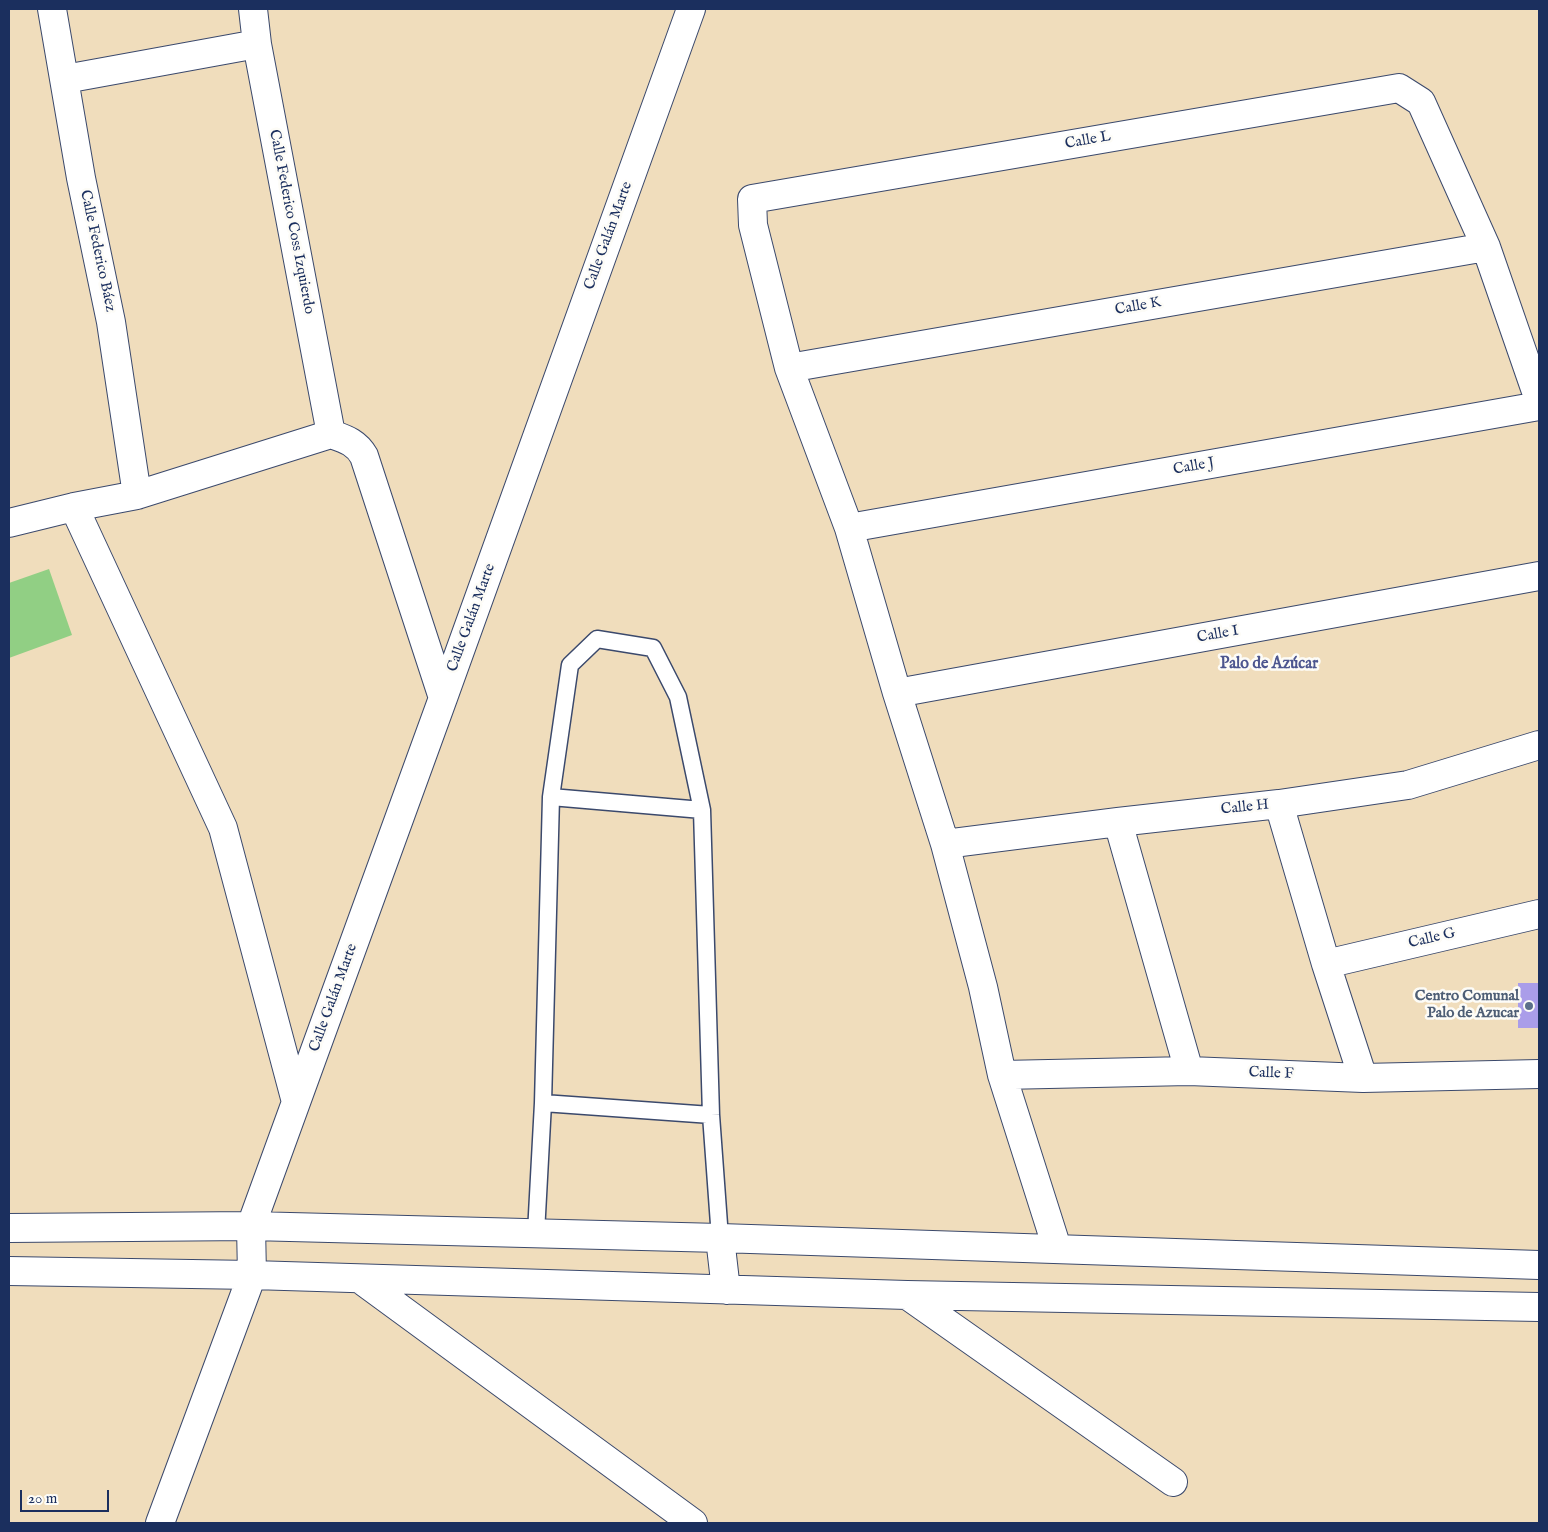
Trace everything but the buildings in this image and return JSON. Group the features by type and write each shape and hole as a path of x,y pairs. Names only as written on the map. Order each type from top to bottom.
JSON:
{"street":[{"name":"Calle Federico Báez","path":"52,9 82,178 111,322 136,495"},
{"name":"Calle Federico Coss Izquierdo","path":"253,9 257,44 331,434"},
{"name":"Calle Galán Marte","path":"251,1226 691,9"},
{"path":"65,79 257,44"},
{"name":"Calle L","path":"789,368 753,225 752,198 1399,88 1421,102 1486,247"},
{"path":"1486,247 1539,400"},
{"name":"Calle K","path":"789,368 1486,247"},
{"path":"789,368 849,528 896,693 945,844 984,986 1002,1075 1057,1248"},
{"name":"Calle J","path":"849,528 1539,406"},
{"path":"9,523 74,507 136,495 331,434 351,442 359,447 364,456 443,698"},
{"path":"74,507 223,828 296,1102"},
{"name":"Calle I","path":"896,693 1539,576"},
{"name":"Calle H","path":"945,844 1279,804 1408,785 1539,745"},
{"path":"1279,804 1362,1078"},
{"path":"1118,822 1189,1071"},
{"name":"Calle G","path":"1326,964 1539,914"},
{"name":"Calle F","path":"1002,1075 1189,1071 1362,1078 1539,1074"},
{"path":"9,1228 251,1226 1057,1248 1539,1265"},
{"path":"160,1523 252,1275 251,1226"},
{"path":"720,1238 726,1290"},
{"path":"9,1271 360,1278 907,1296 1539,1307"},
{"path":"360,1278 693,1523"},
{"path":"907,1296 1173,1482"}],"lane":[{"path":"536,1233 543,1103 551,797 570,664 598,639 654,648 678,697 702,810 711,1115 720,1238"},
{"path":"551,797 702,810"},
{"path":"543,1103 711,1115"}],"green space":[{"path":"49,569 72,635 9,658 9,583"}],"place":[{"name":"Centro Comunal Palo de Azucar","path":"1529,1006"}],"district":[{"name":"Palo de Azúcar","path":"1269,665"}]}
